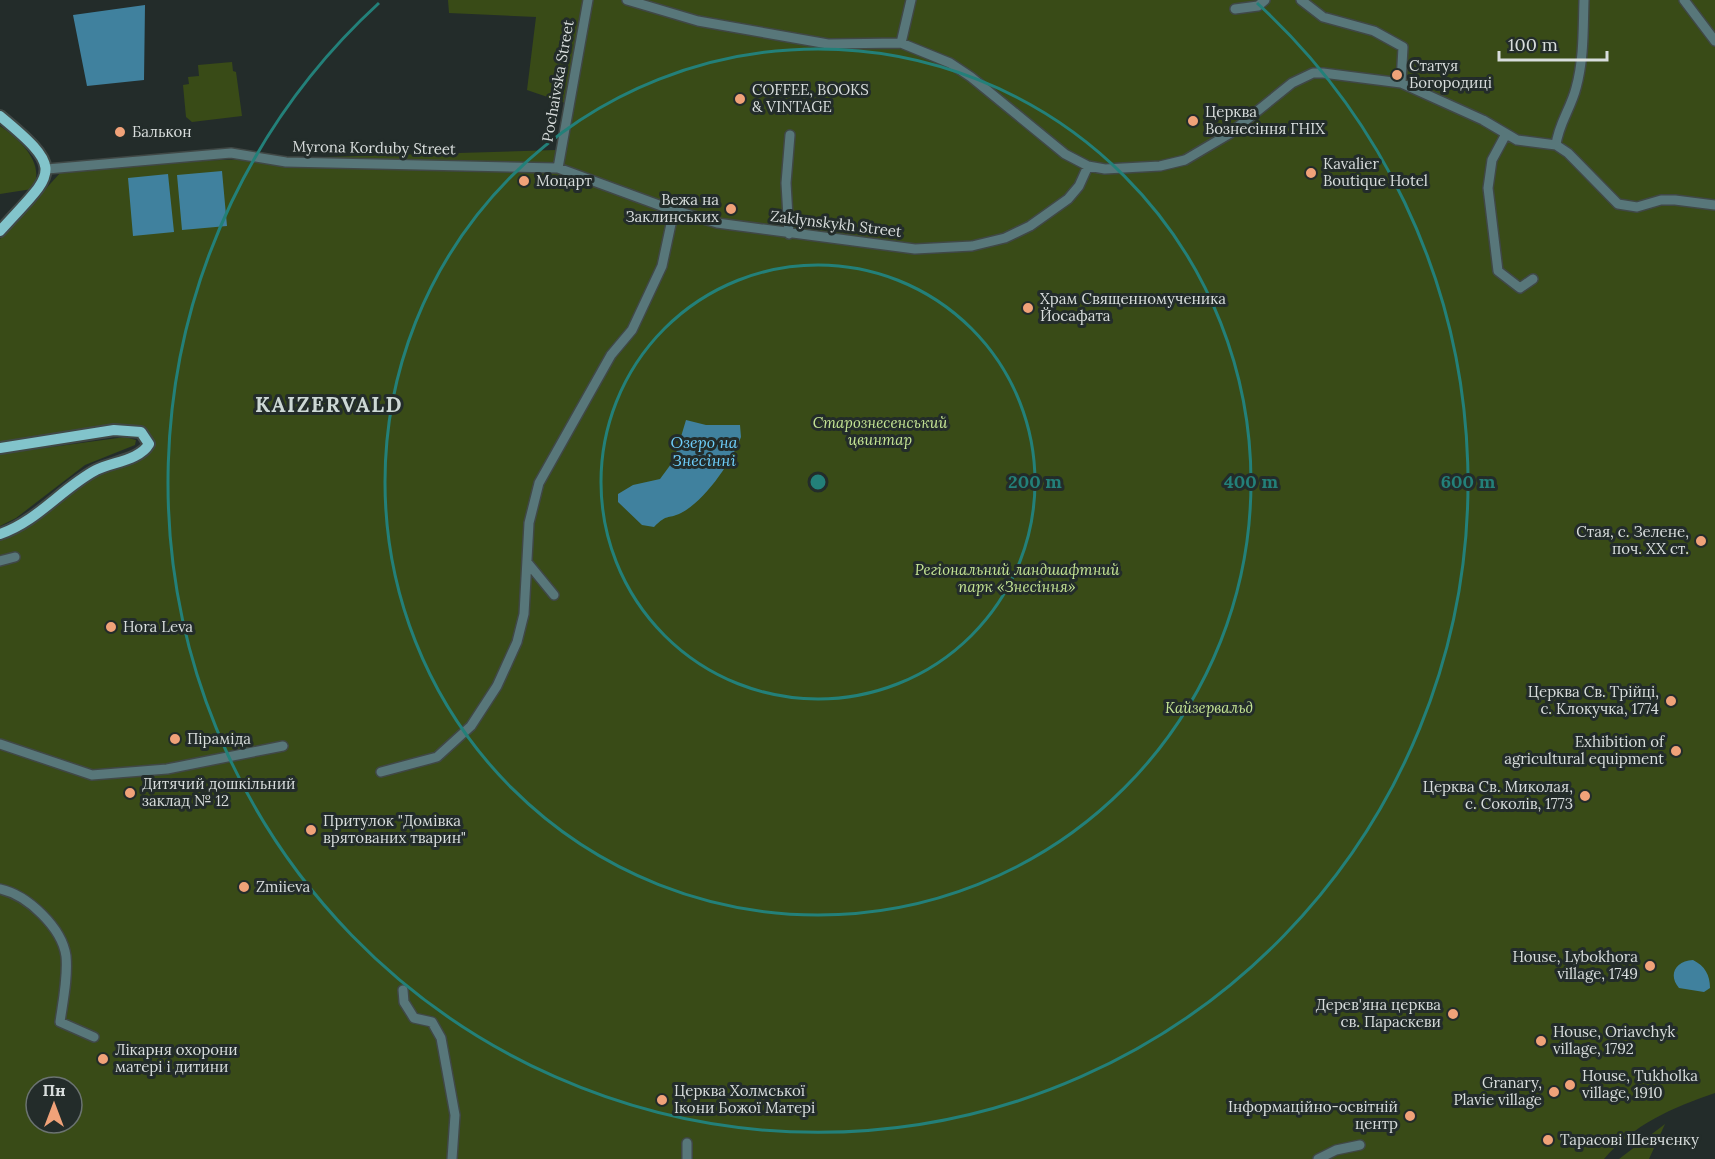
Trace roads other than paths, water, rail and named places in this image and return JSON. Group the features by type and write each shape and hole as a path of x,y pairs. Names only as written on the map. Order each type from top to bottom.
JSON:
{"main road":[{"path":"0,116 33,143 45,159 47,169 41,186 0,231"},
{"path":"0,448 124,430 141,432 149,444 146,450 135,456 95,471 27,522 0,534"}],"street":[{"name":"Pochaivska Street","path":"558,168 588,0"},
{"path":"627,0 698,21 828,44 901,43 957,67 1049,142 1088,166 1105,169 1144,167 1185,160 1229,134 1283,88 1313,73 1365,76 1401,83 1483,120 1517,140 1556,145 1568,153 1618,204 1636,207 1661,200 1675,200 1715,205"},
{"path":"901,43 911,0"},
{"path":"1235,9 1258,6 1264,0"},
{"path":"1301,0 1323,17 1339,24 1374,31 1403,46 1405,59 1401,83"},
{"path":"1556,145 1558,130 1566,115 1580,73 1584,0"},
{"path":"1684,0 1715,41"},
{"path":"1538,144 1558,130"},
{"path":"1506,134 1492,160 1488,188 1498,271 1520,288 1533,279"},
{"path":"789,234 786,183 790,135"},
{"name":"Myrona Korduby Street","path":"47,169 231,153 286,162 558,168"},
{"name":"Zaklynskykh Street","path":"558,168 717,224 915,249 979,244 1013,234 1055,210 1079,186 1088,166"},
{"path":"381,772 437,757 471,726 497,686 517,642 524,614 529,523 539,483 611,355 632,330 662,266 674,210"},
{"path":"0,561 15,557"},
{"path":"527,562 554,596"},
{"path":"0,744 92,775 167,769 282,746"},
{"path":"0,889 27,902 57,935 66,957 60,1022 94,1037"},
{"path":"403,990 407,1011 414,1018 427,1019 435,1024 441,1038 455,1115 452,1159"},
{"path":"687,1143 687,1159"},
{"path":"1318,1159 1336,1150 1360,1145"}],"water":[{"path":"145,5 144,80 87,86 73,15"},
{"path":"222,171 227,226 182,230 177,175"},
{"path":"168,174 174,232 133,236 128,178"},
{"name":"Озеро на Знесінні","path":"686,420 706,425 740,425 741,437 717,479 690,507 681,513 665,518 654,527 642,525 618,502 618,494 633,485 660,479 674,460"},
{"path":"1693,960 1704,968 1708,975 1710,988 1704,992 1679,988 1674,978 1675,969 1678,966"}],"place":[{"name":"Статуя Богородиці","path":"1397,75"},
{"name":"COFFEE, BOOKS & VINTAGE","path":"740,99"},
{"name":"Церква Вознесіння ГНІХ","path":"1193,121"},
{"name":"Балькон","path":"120,132"},
{"name":"Kavalier Boutique Hotel","path":"1311,173"},
{"name":"Моцарт","path":"524,181"},
{"name":"Вежа на Заклинських","path":"731,209"},
{"name":"Храм Священномученика Йосафата","path":"1028,308"},
{"name":"Стая, с. Зелене, поч. XX ст.","path":"1701,541"},
{"name":"Hora Leva","path":"111,627"},
{"name":"Церква Св. Трійці, с. Клокучка, 1774","path":"1671,701"},
{"name":"Піраміда","path":"175,739"},
{"name":"Exhibition of agricultural equipment","path":"1676,751"},
{"name":"Дитячий дошкільний заклад № 12","path":"130,793"},
{"name":"Церква Св. Миколая, с. Соколів, 1773","path":"1585,796"},
{"name":"Притулок \"Домівка врятованих тварин\"","path":"311,830"},
{"name":"Zmiieva","path":"244,887"},
{"name":"House, Lybokhora village, 1749","path":"1650,966"},
{"name":"Дерев'яна церква св. Параскеви","path":"1453,1014"},
{"name":"House, Oriavchyk village, 1792","path":"1541,1041"},
{"name":"Лікарня охорони матері і дитини","path":"103,1059"},
{"name":"House, Tukholka village, 1910","path":"1570,1085"},
{"name":"Granary, Plavie village","path":"1554,1092"},
{"name":"Церква Холмської Ікони Божої Матері","path":"662,1100"},
{"name":"Інформаційно-освітній центр","path":"1410,1116"},
{"name":"Тарасові Шевченку","path":"1548,1140"}],"district":[{"name":"KAIZERVALD","path":"329,405"}],"park label":[{"name":"Старознесенський цвинтар","path":"880,432"},
{"name":"Регіональний ландшафтний парк «Знесіння»","path":"1017,578"},
{"name":"Кайзервальд","path":"1209,708"}]}
